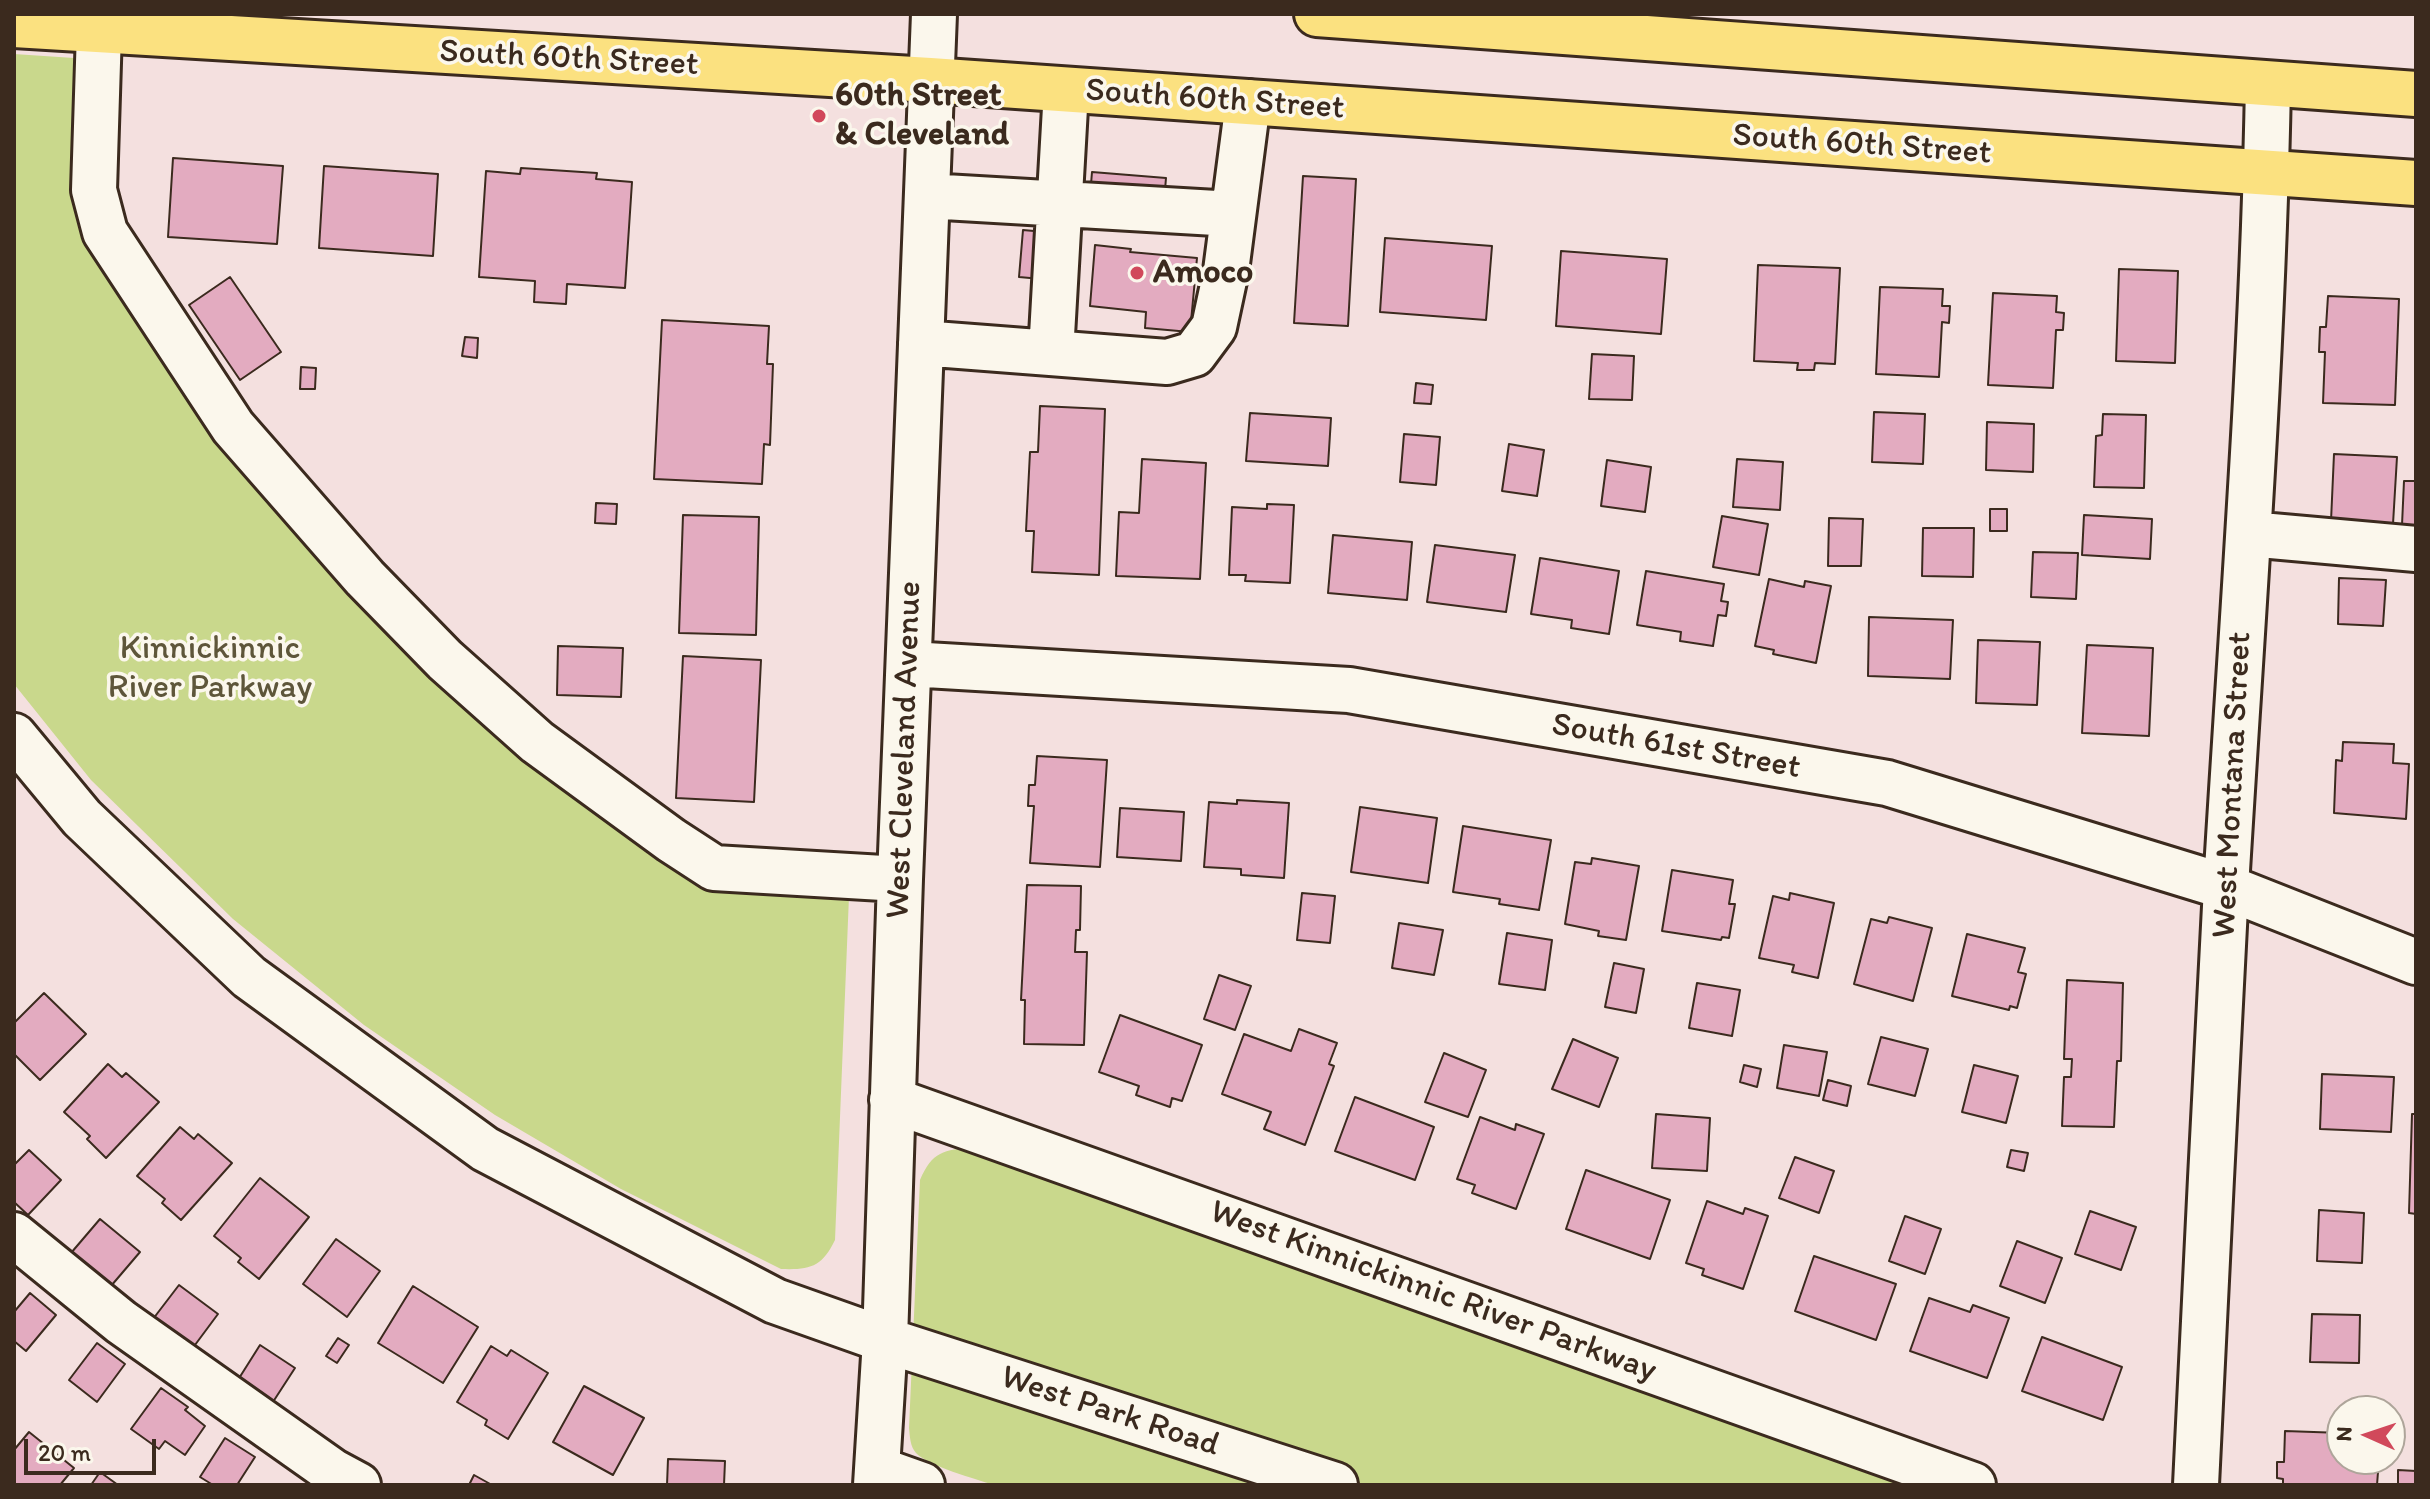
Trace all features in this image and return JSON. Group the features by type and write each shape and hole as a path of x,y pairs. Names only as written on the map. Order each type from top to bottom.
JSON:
{"main road":[{"path":"1317,14 2416,94"},
{"name":"South 60th Street","path":"14,25 99,23 2416,183"}],"street":[{"name":"West Cleveland Avenue","path":"876,1477 885,1340 934,14"},
{"path":"99,23 94,190 105,232 233,427 365,578 445,660 537,742 714,868 900,879"},
{"name":"West Montana Street","path":"2196,1485 2226,887 2249,534 2268,85"},
{"path":"1051,353 1066,90"},
{"path":"921,343 1167,362 1194,354 1214,327 1226,271 1248,102"},
{"path":"927,196 1233,214"},
{"path":"2249,534 2416,549"},
{"name":"South 61st Street","path":"909,664 1349,690 1887,783 2226,887 2416,962"},
{"path":"14,736 82,818 249,977 485,1149 775,1301 885,1340"},
{"name":"West Kinnickinnic River Parkway","path":"892,1100 1973,1485"},
{"path":"14,1235 121,1322 332,1471 358,1485"},
{"name":"West Park Road","path":"885,1340 1335,1485"},
{"path":"876,1477 922,1485"}],"green space":[{"name":"Kinnickinnic River Parkway","path":"14,54 74,58 79,92 74,189 247,468 713,882 849,896 835,1240 825,1256 814,1265 781,1269 621,1189 495,1115 364,1025 233,919 91,780 14,684"},
{"path":"973,1148 1915,1485 994,1485 953,1472 916,1453 909,1428 920,1180 929,1163 940,1154 954,1149"}],"building":[{"path":"173,158 283,166 277,244 168,237"},
{"path":"324,166 438,174 433,256 319,248"},
{"path":"521,168 597,173 596,179 632,182 625,288 567,284 566,304 534,302 535,281 479,277 486,171 520,174"},
{"path":"1092,172 1166,178 1162,226 1088,221"},
{"path":"1303,176 1356,179 1348,326 1294,323"},
{"path":"1023,230 1067,234 1063,281 1019,277"},
{"path":"1385,238 1492,246 1486,320 1380,312"},
{"path":"1095,245 1131,249 1130,252 1197,258 1190,332 1145,328 1146,312 1090,306"},
{"path":"1561,251 1667,259 1661,334 1556,326"},
{"path":"1758,265 1840,268 1835,364 1815,363 1814,370 1797,370 1798,363 1754,361"},
{"path":"2119,269 2178,271 2175,363 2116,361"},
{"path":"230,277 281,352 240,380 189,305"},
{"path":"1880,287 1943,289 1942,306 1950,306 1949,323 1942,322 1939,377 1876,374"},
{"path":"1993,293 2057,296 2056,312 2064,313 2063,330 2056,330 2053,388 1988,385"},
{"path":"2328,296 2399,299 2395,405 2323,403 2325,352 2319,352 2320,327 2326,327"},
{"path":"662,320 769,326 767,364 773,364 770,445 764,444 762,484 654,479"},
{"path":"465,337 478,338 477,358 462,356"},
{"path":"1592,354 1634,356 1632,400 1589,399"},
{"path":"301,367 316,368 315,389 300,389"},
{"path":"1416,383 1433,385 1431,404 1414,403"},
{"path":"1040,406 1105,409 1099,575 1032,572 1034,531 1026,531 1030,452 1038,452"},
{"path":"1874,412 1925,414 1923,464 1872,462"},
{"path":"1250,413 1331,418 1328,466 1246,461"},
{"path":"2103,414 2146,415 2144,488 2094,487 2096,436 2102,435"},
{"path":"1987,422 2034,424 2033,472 1986,470"},
{"path":"1404,434 1440,437 1436,485 1400,482"},
{"path":"1509,444 1544,450 1537,496 1502,491"},
{"path":"2334,454 2397,457 2393,524 2331,521"},
{"path":"1142,459 1206,463 1200,579 1116,576 1119,512 1139,513"},
{"path":"1737,459 1783,462 1780,510 1733,507"},
{"path":"1607,460 1651,467 1645,512 1601,506"},
{"path":"2404,481 2416,481 2416,526 2402,525"},
{"path":"596,503 617,504 616,524 595,523"},
{"path":"1267,504 1294,505 1290,583 1245,581 1246,575 1229,575 1232,507 1267,509"},
{"path":"1990,509 2007,509 2007,531 1990,531"},
{"path":"683,515 759,517 756,635 679,633"},
{"path":"2084,515 2152,519 2150,559 2082,555"},
{"path":"1722,516 1768,524 1759,575 1713,567"},
{"path":"1829,518 1863,519 1861,566 1828,566"},
{"path":"1923,528 1974,528 1973,577 1922,576"},
{"path":"1333,535 1412,542 1407,600 1328,593"},
{"path":"1435,545 1515,555 1506,612 1427,602"},
{"path":"2033,552 2078,553 2076,599 2031,597"},
{"path":"1540,558 1619,571 1609,634 1571,628 1572,620 1531,614"},
{"path":"1646,571 1724,584 1721,601 1728,602 1726,616 1718,615 1713,646 1680,641 1681,632 1637,625"},
{"path":"2339,578 2386,580 2383,626 2338,624"},
{"path":"1769,579 1804,587 1805,581 1831,586 1816,663 1773,654 1774,650 1755,646"},
{"path":"1869,617 1953,620 1950,679 1868,676"},
{"path":"1978,640 2040,642 2037,705 1976,703"},
{"path":"2087,645 2153,648 2149,736 2082,733"},
{"path":"558,646 623,648 621,697 557,695"},
{"path":"683,656 761,660 754,802 676,798"},
{"path":"2343,742 2394,744 2393,763 2409,764 2406,819 2334,813 2336,760 2342,761"},
{"path":"1037,756 1107,760 1100,867 1030,863 1034,806 1028,806 1029,785 1035,785"},
{"path":"1237,800 1289,803 1284,878 1241,875 1241,869 1204,867 1209,802 1237,804"},
{"path":"1360,807 1437,818 1428,883 1351,872"},
{"path":"1120,808 1184,812 1181,861 1117,857"},
{"path":"1463,826 1551,840 1539,910 1499,904 1500,899 1453,892"},
{"path":"1592,858 1639,866 1626,940 1598,936 1599,931 1565,924 1575,862 1591,864"},
{"path":"1672,870 1733,880 1729,904 1735,904 1729,938 1722,937 1721,940 1662,931"},
{"path":"1027,885 1081,886 1080,930 1076,930 1075,952 1087,952 1084,1045 1024,1044 1025,1000 1021,1000"},
{"path":"1302,893 1335,896 1330,943 1297,940"},
{"path":"1790,893 1834,903 1818,978 1792,972 1794,965 1759,958 1773,896 1789,900"},
{"path":"1889,917 1932,928 1913,1001 1854,984 1871,919 1887,923"},
{"path":"1399,923 1443,930 1434,975 1392,968"},
{"path":"1507,933 1552,940 1545,990 1499,984"},
{"path":"1967,934 2025,948 2018,972 2026,974 2017,1008 2010,1006 2009,1010 1952,996"},
{"path":"1614,963 1644,969 1636,1013 1605,1007"},
{"path":"1219,975 1251,986 1235,1030 1204,1019"},
{"path":"2067,980 2123,983 2121,1061 2117,1061 2114,1127 2062,1126 2064,1077 2071,1077 2072,1059 2064,1059"},
{"path":"1697,983 1740,990 1732,1036 1689,1028"},
{"path":"44,993 86,1034 40,1080 14,1054 14,1023"},
{"path":"1120,1015 1202,1045 1182,1101 1172,1098 1170,1107 1136,1095 1139,1086 1099,1072"},
{"path":"1299,1029 1337,1043 1329,1064 1334,1066 1305,1145 1264,1129 1271,1112 1222,1094 1244,1034 1291,1051"},
{"path":"1881,1037 1928,1049 1915,1096 1868,1084"},
{"path":"1573,1039 1618,1058 1599,1107 1552,1089"},
{"path":"1784,1045 1827,1052 1819,1096 1777,1088"},
{"path":"1444,1053 1486,1070 1468,1117 1425,1102"},
{"path":"108,1064 122,1077 126,1073 159,1102 106,1158 87,1139 90,1136 64,1112"},
{"path":"1744,1065 1761,1069 1757,1087 1740,1082"},
{"path":"1974,1065 2018,1076 2006,1123 1962,1112"},
{"path":"2322,1074 2394,1077 2391,1132 2320,1129"},
{"path":"1828,1080 1851,1086 1847,1106 1823,1100"},
{"path":"1355,1097 1434,1127 1415,1180 1335,1151"},
{"path":"1656,1114 1710,1118 1707,1171 1652,1168"},
{"path":"2412,1114 2416,1114 2416,1214 2409,1213"},
{"path":"1480,1117 1515,1130 1516,1124 1544,1134 1516,1209 1472,1193 1475,1185 1457,1179"},
{"path":"180,1127 194,1139 198,1134 232,1163 181,1220 162,1203 165,1199 137,1176"},
{"path":"29,1150 61,1180 28,1215 14,1202 14,1165"},
{"path":"2011,1150 2028,1153 2024,1171 2007,1167"},
{"path":"1795,1157 1834,1171 1819,1213 1779,1198"},
{"path":"1586,1170 1670,1200 1650,1259 1566,1229"},
{"path":"260,1178 309,1217 259,1279 238,1262 241,1258 214,1236"},
{"path":"1707,1201 1743,1214 1745,1208 1768,1216 1743,1289 1702,1275 1704,1269 1686,1263"},
{"path":"2319,1210 2364,1213 2362,1263 2317,1261"},
{"path":"2090,1211 2136,1227 2121,1270 2075,1254"},
{"path":"1905,1216 1941,1229 1925,1274 1889,1261"},
{"path":"100,1219 140,1252 111,1286 71,1253"},
{"path":"336,1239 380,1271 347,1317 303,1284"},
{"path":"2017,1241 2062,1258 2045,1303 2000,1286"},
{"path":"1814,1256 1896,1284 1876,1340 1795,1311"},
{"path":"179,1285 218,1314 192,1349 153,1319"},
{"path":"413,1286 478,1327 443,1383 378,1343"},
{"path":"30,1293 56,1315 26,1351 14,1341 14,1312"},
{"path":"1929,1298 1970,1312 1973,1305 2009,1318 1987,1378 1910,1351"},
{"path":"2312,1314 2360,1315 2359,1363 2310,1362"},
{"path":"2042,1337 2122,1367 2103,1420 2022,1391"},
{"path":"338,1338 349,1345 337,1363 326,1356"},
{"path":"97,1343 125,1364 97,1402 69,1380"},
{"path":"260,1345 295,1368 271,1405 236,1383"},
{"path":"491,1346 507,1356 511,1350 548,1373 508,1439 485,1425 487,1420 457,1402"},
{"path":"584,1386 644,1418 613,1475 553,1442"},
{"path":"161,1388 188,1407 185,1410 205,1426 185,1455 165,1441 159,1449 131,1429"},
{"path":"2285,1431 2326,1432 2326,1475 2378,1475 2377,1485 2283,1485 2283,1479 2277,1478 2277,1462 2284,1462"},
{"path":"29,1432 74,1468 60,1485 14,1485 14,1450"},
{"path":"225,1438 255,1457 237,1485 213,1485 200,1477"},
{"path":"668,1459 725,1461 724,1485 667,1485"},
{"path":"2406,1470 2416,1471 2416,1485 2398,1485 2398,1475 2406,1475"},
{"path":"100,1472 118,1485 91,1485"},
{"path":"474,1475 492,1485 469,1485"}],"place":[{"name":"60th Street & Cleveland","path":"819,116"},
{"name":"Amoco","path":"1137,273"}]}
